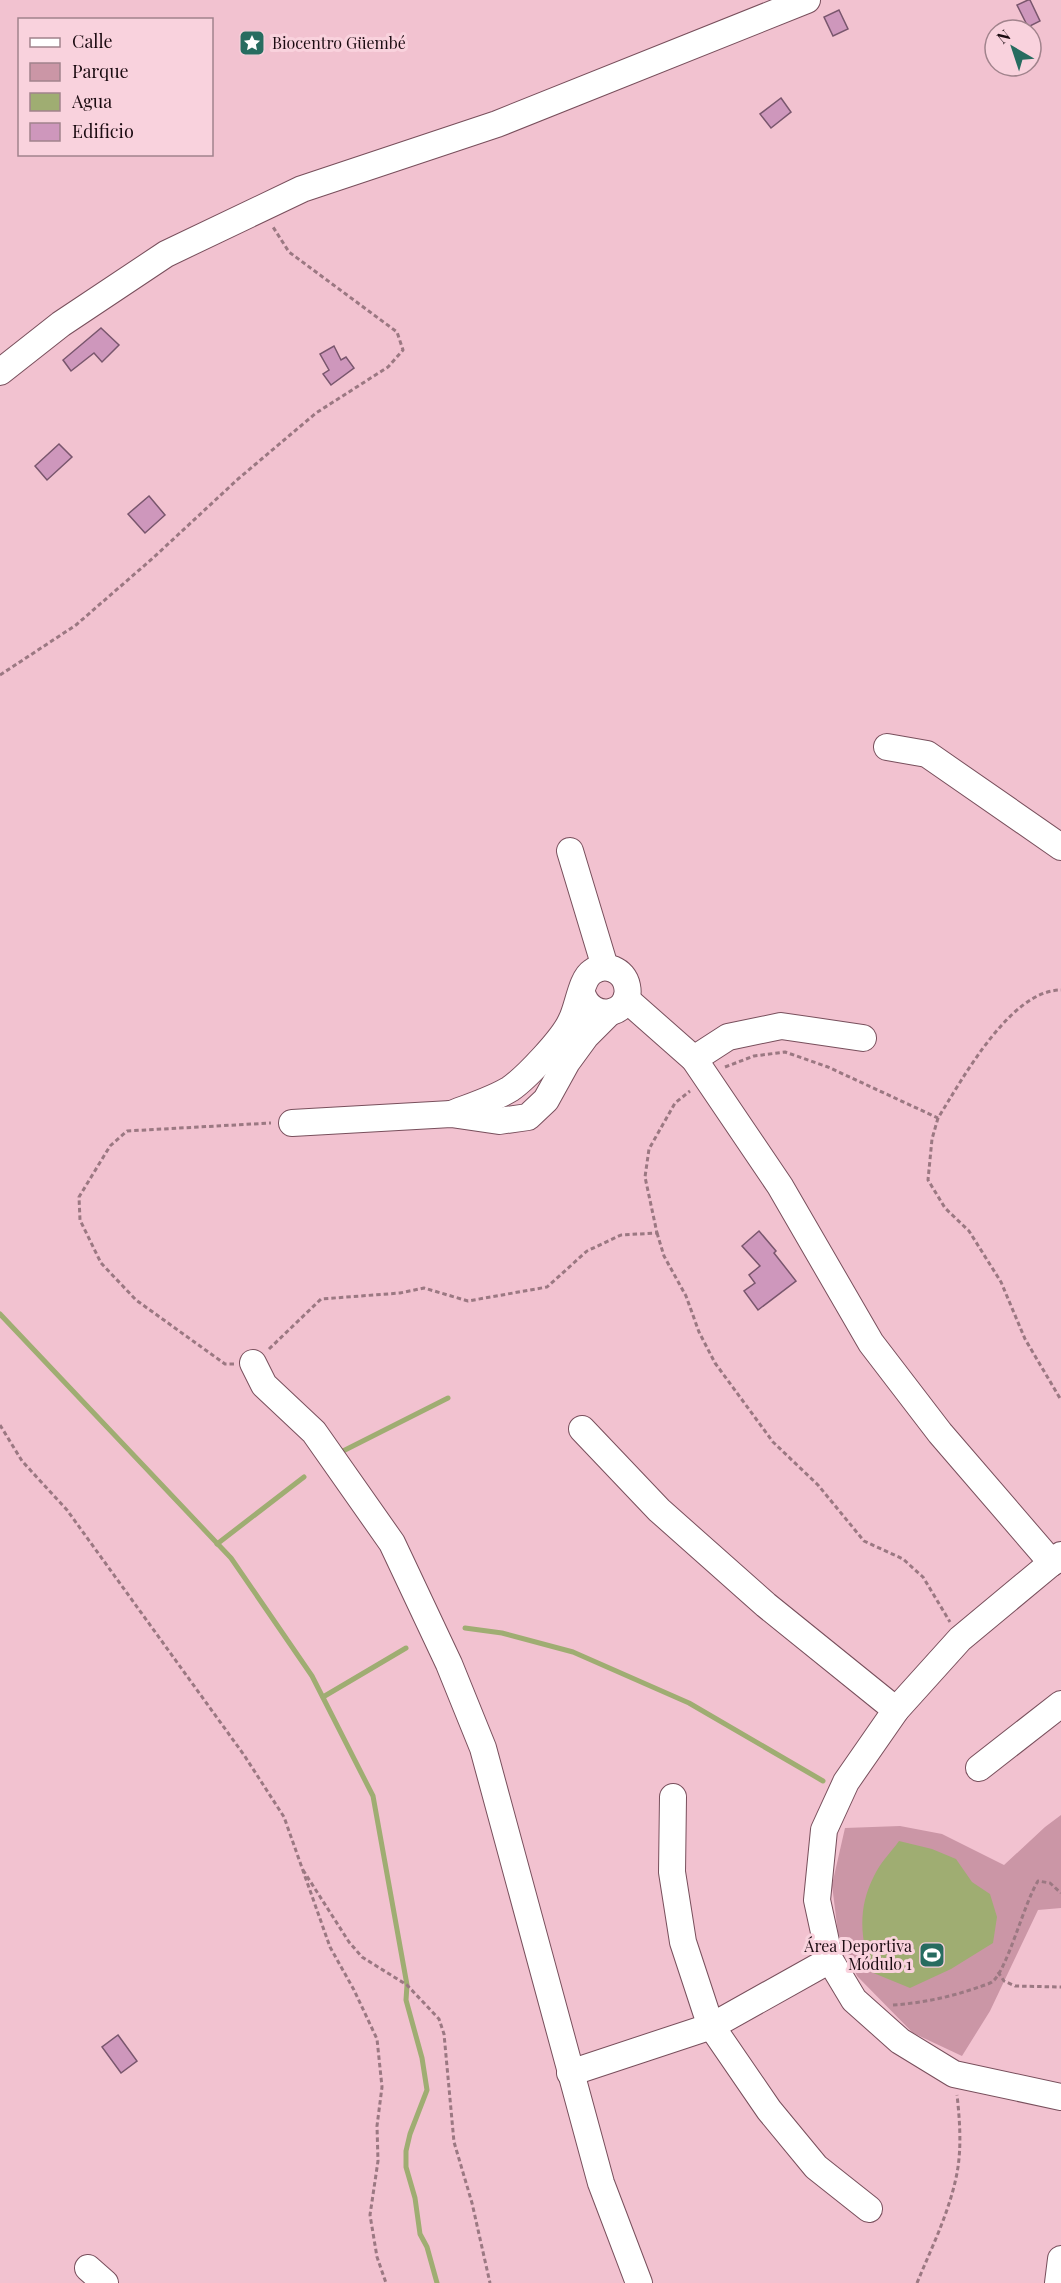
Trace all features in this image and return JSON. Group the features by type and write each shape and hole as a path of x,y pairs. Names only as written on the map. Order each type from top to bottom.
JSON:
{"street":[{"path":"0,372 61,324 166,254 302,189 497,124 807,0"},
{"path":"887,747 927,754 1061,847"},
{"path":"570,851 604,967"},
{"path":"292,1123 451,1114 499,1121 528,1117 546,1100 567,1062 586,1036 618,1006 628,991 624,977 619,972 604,967 590,972 582,986 582,993 571,1024 547,1054 510,1089 451,1114"},
{"path":"582,993 589,1006 602,1013 618,1006"},
{"path":"618,1006 701,1069 780,1186 871,1342 940,1433 1056,1559 960,1639 896,1710 846,1782 824,1830 817,1900 830,1960 854,2000 900,2041 954,2074 1061,2097"},
{"path":"701,1069 728,1036 781,1026 863,1038"},
{"path":"253,1362 264,1385 314,1432 392,1543 449,1664 483,1748 601,2183 639,2283"},
{"path":"582,1429 659,1510 766,1605 896,1710"},
{"path":"979,1768 1061,1704"},
{"path":"673,1797 672,1872 683,1942 711,2026 770,2110 816,2168 869,2209"},
{"path":"570,2073 711,2026 830,1960"},
{"path":"1058,2283 1061,2259"}],"path":[{"path":"0,675 76,625 316,412 388,367 403,350 397,332 290,252 273,230 270,204"},
{"path":"1061,990 1054,990 1025,1003 979,1052 938,1118 932,1139 928,1180 945,1208 969,1231 1001,1282 1025,1339 1061,1400"},
{"path":"938,1118 828,1067 785,1052 754,1056 721,1068 701,1069 675,1103 649,1149 645,1177 664,1256 686,1296 699,1332 715,1363 773,1442 818,1485 864,1541 903,1558 923,1577 960,1639"},
{"path":"292,1123 127,1131 110,1146 80,1197 80,1220 101,1263 136,1300 225,1364 253,1362 321,1299 399,1293 424,1288 468,1301 547,1287 587,1251 621,1235 657,1233"},
{"path":"0,1425 22,1461 67,1510 244,1755 284,1817 330,1947 354,1990 376,2039 382,2087 377,2126 378,2161 369,2215 377,2257 386,2283"},
{"path":"300,1866 349,1942 362,1957 407,1985 439,2019 444,2034 454,2142 472,2203 490,2283"},
{"path":"862,2008 919,2003 961,1994 992,1982 1004,1962 1030,1893 1038,1881 1050,1883 1061,1893"},
{"path":"998,1972 1004,1981 1015,1986 1061,1987"},
{"path":"916,2283 941,2226 956,2177 960,2131 954,2074"}],"green space":[{"name":"Área Deportiva Módulo 1","path":"1061,1815 1061,1908 1038,1910 990,2011 962,2056 913,2033 857,1976 838,1933 832,1885 845,1828 900,1826 942,1834 1004,1865"}],"water":[{"path":"899,1841 932,1849 956,1859 972,1882 990,1894 997,1917 993,1943 951,1969 910,1988 871,1972 862,1924 865,1900 874,1876"}],"building":[{"path":"1030,0 1039,18 1024,18 1017,5"},
{"path":"839,10 848,29 833,36 824,17"},
{"path":"781,98 791,112 771,128 760,114"},
{"path":"101,328 119,345 102,362 94,353 71,371 63,360"},
{"path":"334,346 341,360 346,357 354,368 331,385 323,374 329,370 320,354"},
{"path":"59,444 72,457 47,480 35,466"},
{"path":"149,496 165,515 145,533 128,514"},
{"path":"759,1231 796,1281 758,1310 744,1291 755,1283 749,1275 760,1266 742,1246"},
{"path":"118,2035 137,2061 121,2073 102,2047"}],"waterway":[{"path":"0,1314 231,1558 312,1676 373,1796 407,1985 406,2000 422,2058 427,2090 410,2134 406,2151 406,2167 415,2198 420,2234 427,2247 437,2283"},
{"path":"343,1451 448,1398"},
{"path":"217,1544 304,1477"},
{"path":"465,1628 502,1633 573,1652 689,1703 823,1781"},
{"path":"323,1697 406,1648"}],"place":[{"name":"Biocentro Güembé","path":"252,43"},
{"name":"Área Deportiva Módulo 1","path":"932,1955"}]}
